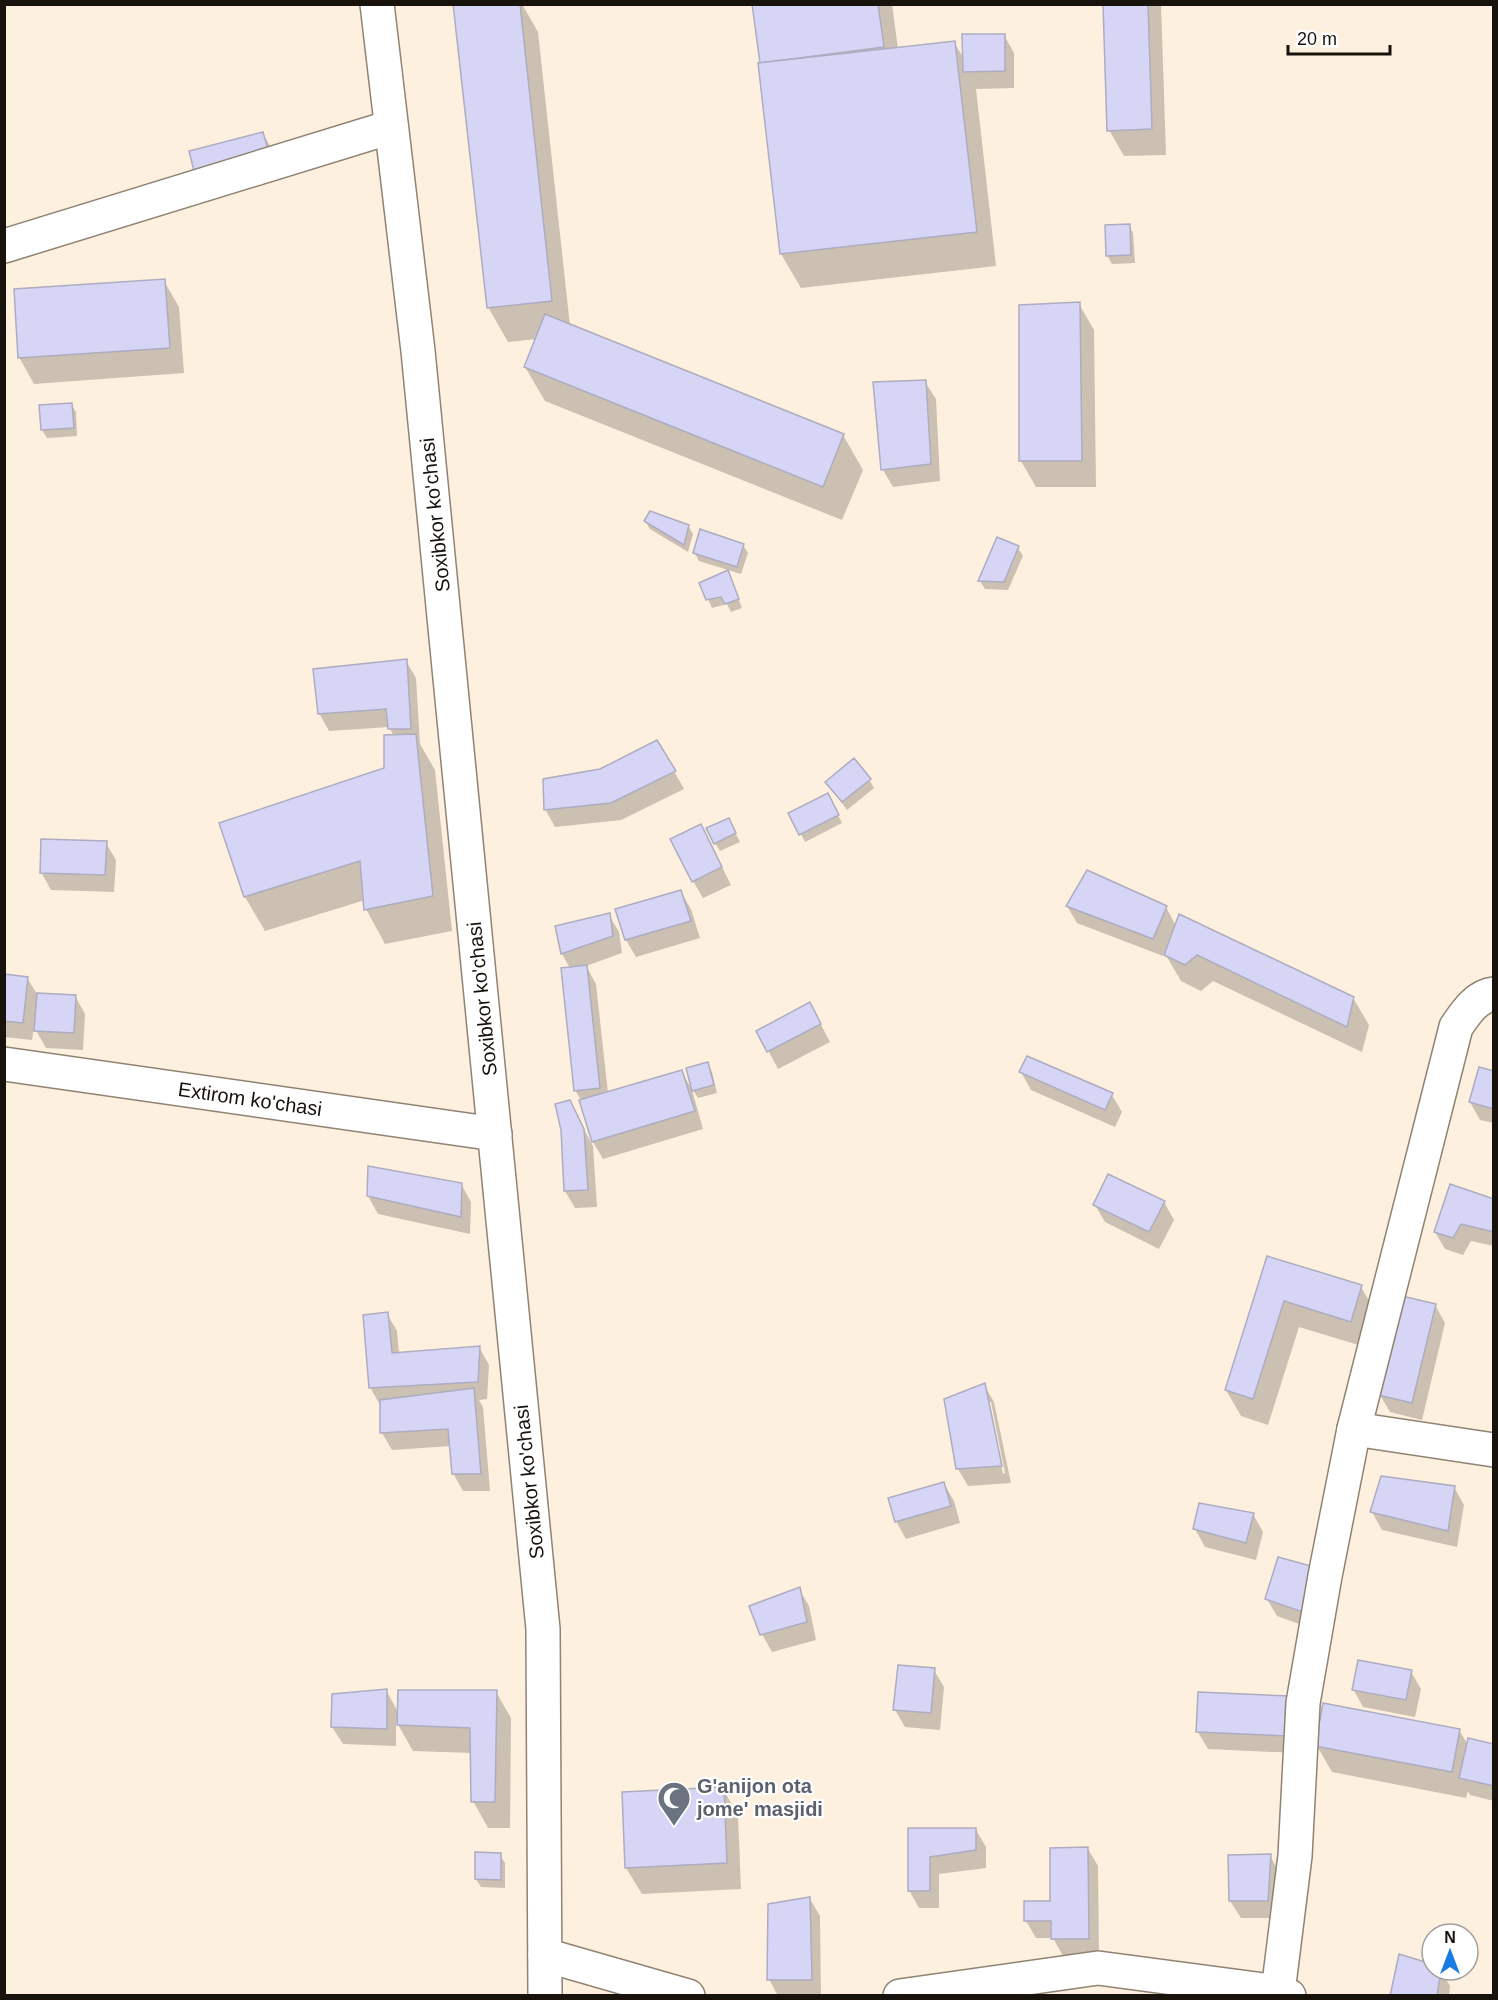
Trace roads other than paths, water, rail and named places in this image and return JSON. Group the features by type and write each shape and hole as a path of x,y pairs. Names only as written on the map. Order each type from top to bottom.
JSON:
{"street":[{"name":"Soxibkor ko'chasi","path":"377,4 418,351 543,1629 545,1995"},
{"path":"4,246 392,127"},
{"path":"900,1995 1098,1968 1284,1994 1295,1856 1302,1703 1324,1576 1354,1429 1456,1027 1472,1005 1494,994"},
{"name":"Extirom ko'chasi","path":"4,1064 495,1134"},
{"path":"1354,1429 1494,1450"},
{"path":"545,1955 688,1995"}],"place":[{"name":"G'anijon ota jome' masjidi","path":"674,1827"}]}
